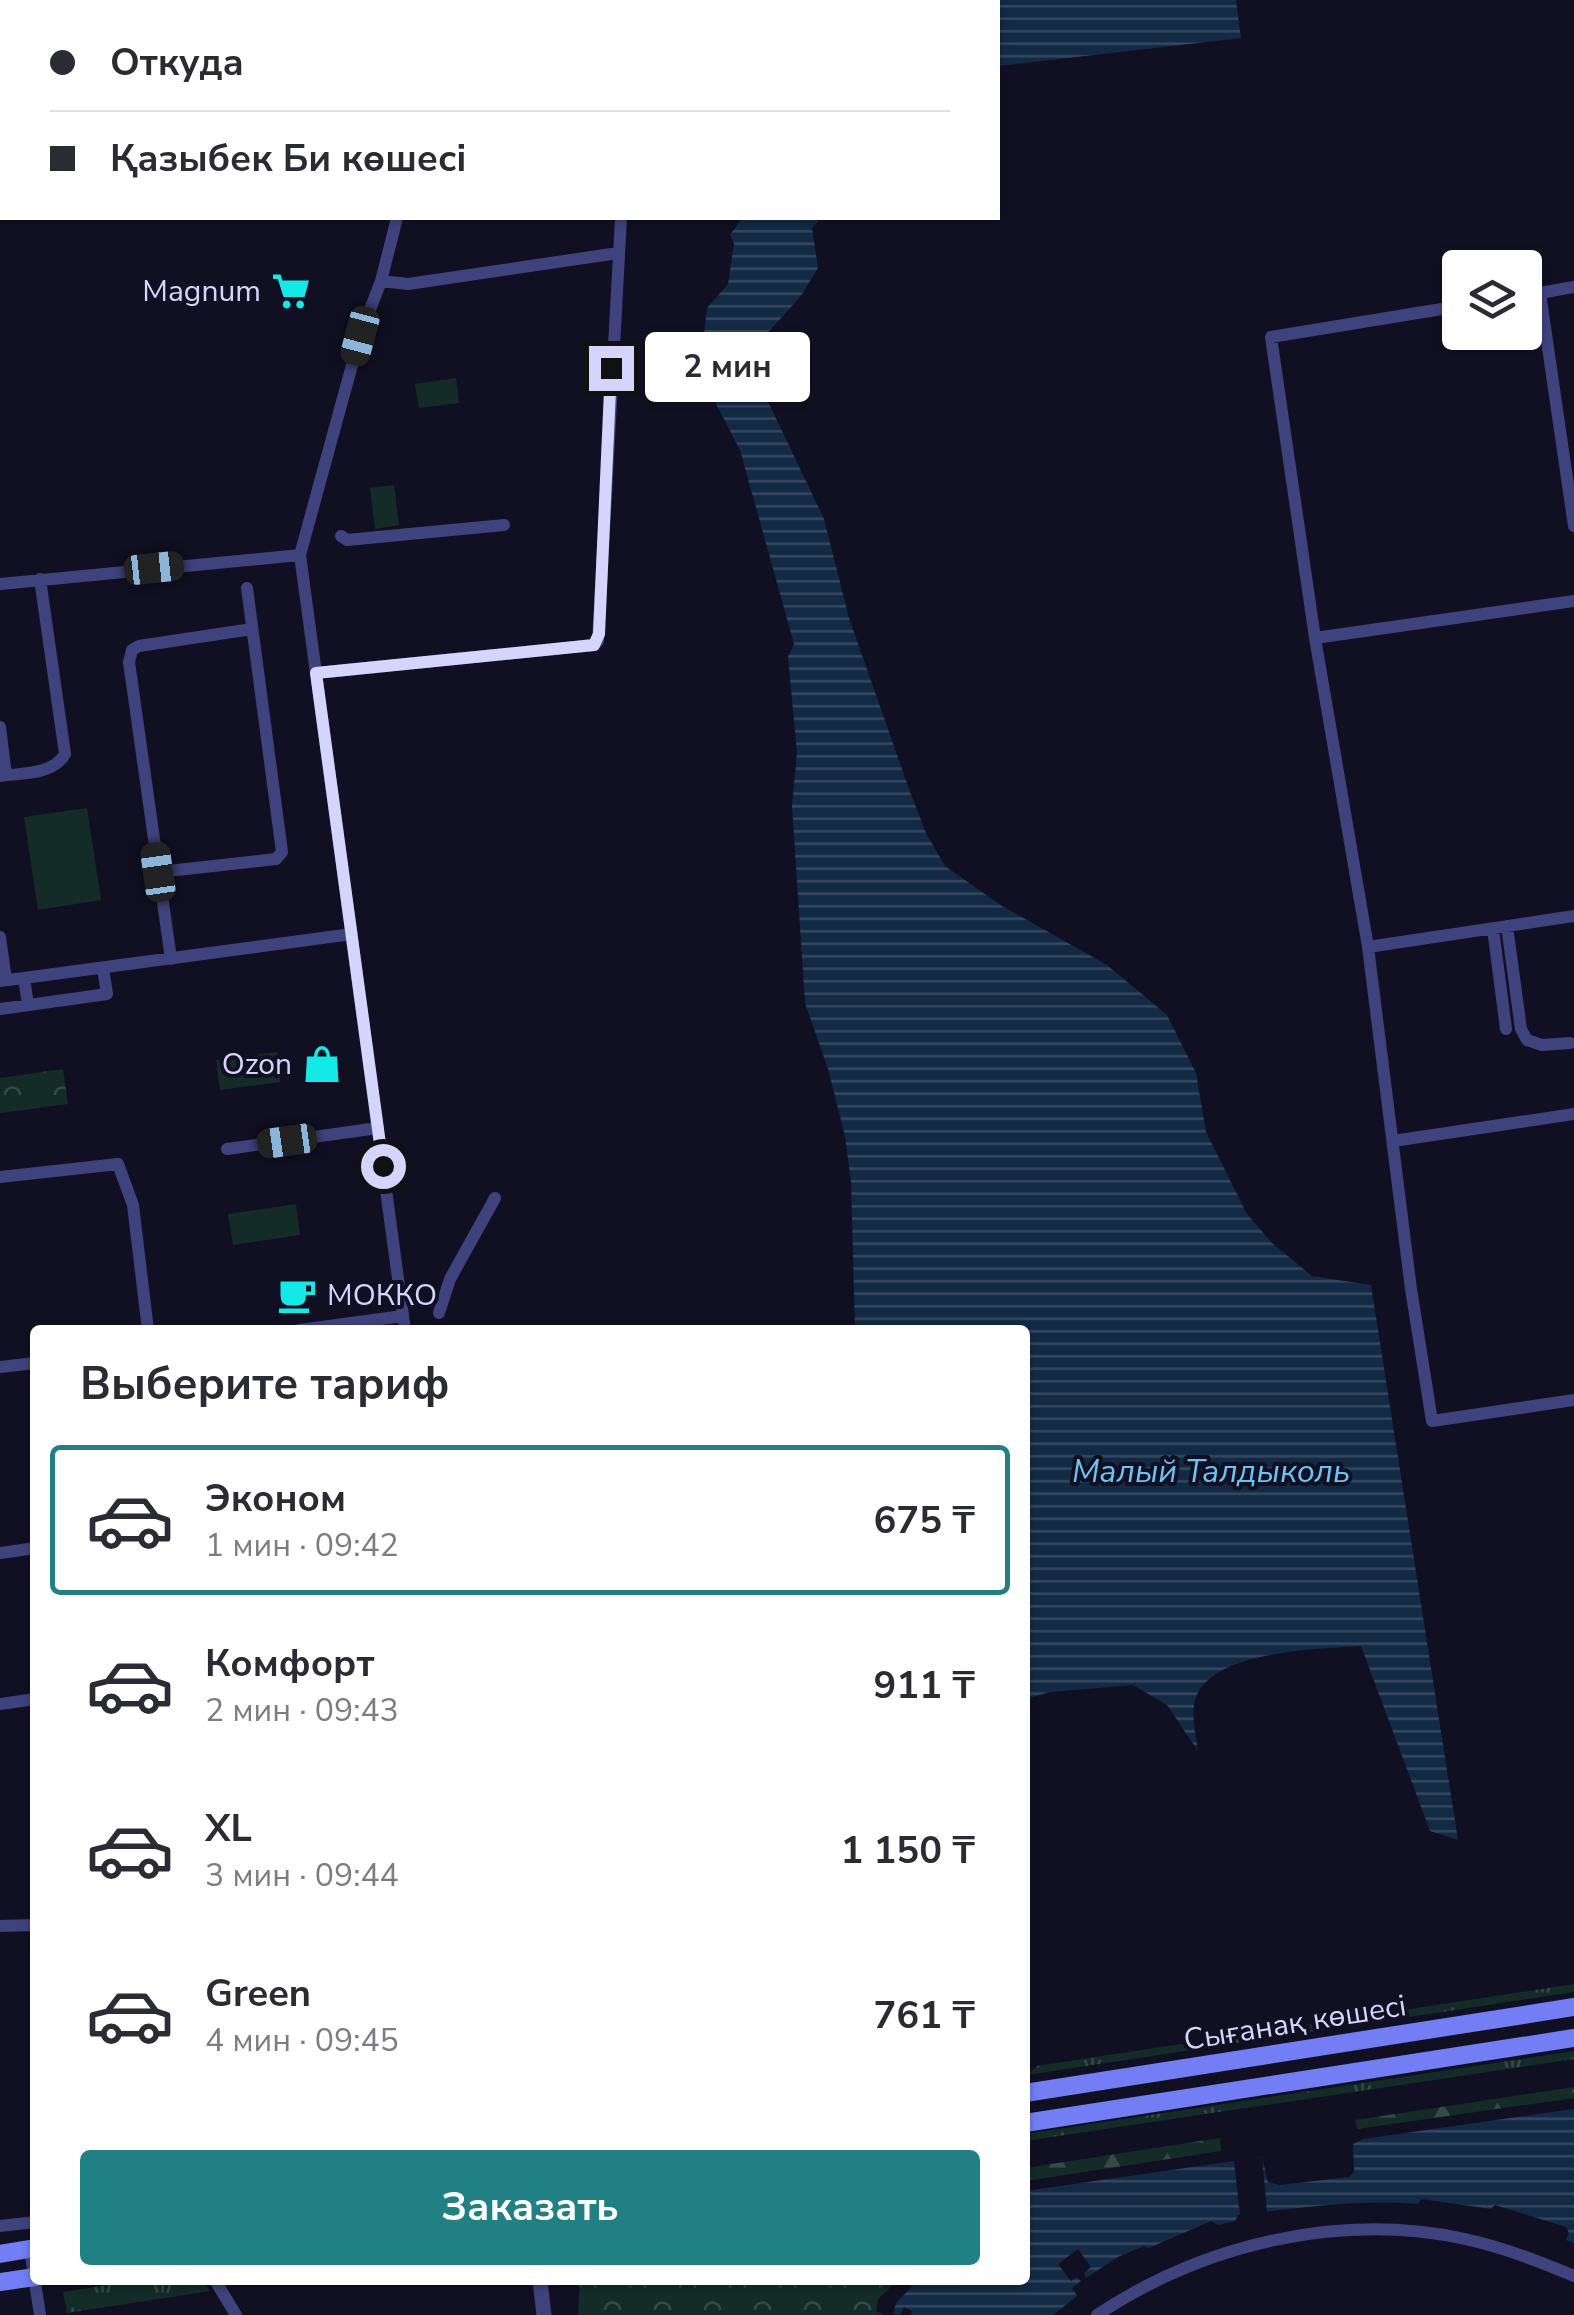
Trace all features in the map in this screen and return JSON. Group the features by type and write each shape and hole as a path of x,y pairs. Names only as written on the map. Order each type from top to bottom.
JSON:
{"main road":[{"name":"Сығанақ көшесі","path":"1030,2092 1574,2007"},
{"name":"Сығанақ көшесі","path":"1030,2122 1574,2038"},
{"path":"0,2254 30,2249"},
{"path":"0,2282 30,2278"}],"street":[{"path":"374,1325 404,1323 300,554 396,220"},
{"path":"316,673 594,645 599,634 622,220"},
{"path":"381,281 408,284 618,254"},
{"path":"1542,293 1574,287"},
{"path":"1542,307 1574,526"},
{"path":"1442,309 1271,337 1315,638 1368,948 1411,1289 1432,1421 1574,1400"},
{"path":"341,536 348,540 504,525"},
{"path":"0,584 300,554"},
{"path":"0,727 3,776 47,770 59,764 64,754 40,579"},
{"path":"158,872 276,859 282,852 247,588"},
{"path":"1315,638 1574,601"},
{"path":"171,958 129,662 132,650 139,646 252,629"},
{"path":"1368,948 1574,916"},
{"path":"1508,926 1521,1028 1527,1040 1542,1045 1570,1043"},
{"path":"1492,929 1506,1030"},
{"path":"0,937 3,981 352,934"},
{"path":"0,1010 107,994 104,968"},
{"path":"24,978 28,1006"},
{"path":"1393,1141 1574,1114"},
{"path":"226,1149 378,1128"},
{"path":"0,1177 118,1164 133,1205 147,1325"},
{"path":"438,1314 450,1280 496,1198"},
{"path":"0,1367 30,1364"},
{"path":"0,1553 30,1549"},
{"path":"0,1704 30,1701"},
{"path":"0,1926 30,1925"},
{"path":"0,2226 30,2223"},
{"path":"1098,2315 1134,2293 1216,2256 1317,2232 1415,2231 1466,2240 1574,2276"},
{"path":"36,2285 40,2315"},
{"path":"218,2285 236,2315"},
{"path":"541,2285 544,2315"}],"green space":[{"path":"456,378 459,403 419,408 415,384"},
{"path":"394,485 399,525 375,529 370,488"},
{"path":"87,808 101,900 38,910 24,817"},
{"path":"277,1052 280,1082 220,1090 216,1060"},
{"path":"63,1069 68,1104 0,1113 0,1078"},
{"path":"296,1204 300,1235 233,1245 228,1214"},
{"path":"1574,1984 1574,1992 1030,2075 1037,2066"},
{"path":"1574,2051 1574,2059 1030,2140 1030,2133"},
{"path":"1574,2087 1574,2098 1357,2129 1355,2120"},
{"path":"1220,2138 1221,2151 1030,2180 1030,2167"},
{"path":"107,2285 205,2285 210,2291 67,2313 63,2292"},
{"path":"580,2285 893,2285 878,2299 876,2311 884,2315 578,2315"}],"water":[{"path":"1000,0 1236,0 1241,38 1000,66"},
{"name":"Малый Талдыколь","path":"741,220 819,220 812,228 818,268 801,296 763,338 753,370 824,519 849,618 926,833 945,866 1002,906 1107,965 1167,1015 1196,1073 1206,1132 1247,1214 1272,1243 1312,1276 1371,1285 1458,1840 1430,1831 1361,1646 1265,1656 1218,1673 1202,1687 1194,1705 1198,1751 1167,1705 1133,1685 1050,1692 1030,1698 1030,1325 855,1325 851,1182 845,1136 828,1069 805,1003 792,806 797,753 788,657 794,644 740,450 713,398 701,361 707,308 728,284 734,244 730,235"},
{"path":"1574,2109 1574,2243 1566,2240 1566,2227 1495,2205 1491,2209 1421,2199 1418,2204 1306,2207 1238,2215 1235,2221 1218,2225 1211,2221 1118,2257 1086,2278 1084,2273 1091,2267 1078,2249 1058,2264 1071,2281 1077,2277 1081,2281 1072,2288 1077,2296 1053,2315 911,2315 912,2311 904,2307 900,2315 893,2314 896,2303 913,2285 1030,2285 1030,2190 1262,2157 1268,2182 1280,2185 1349,2177 1354,2172 1353,2144 1363,2139"}],"pier":[{"path":"1262,2157 1267,2212 1240,2215 1234,2160"}],"place":[{"name":"Magnum","path":"291,291"},
{"name":"Ozon","path":"322,1064"},
{"name":"МОККО","path":"297,1295"}],"route":[{"path":"383,1166 316,673 594,645 598,641 611,368"}]}
